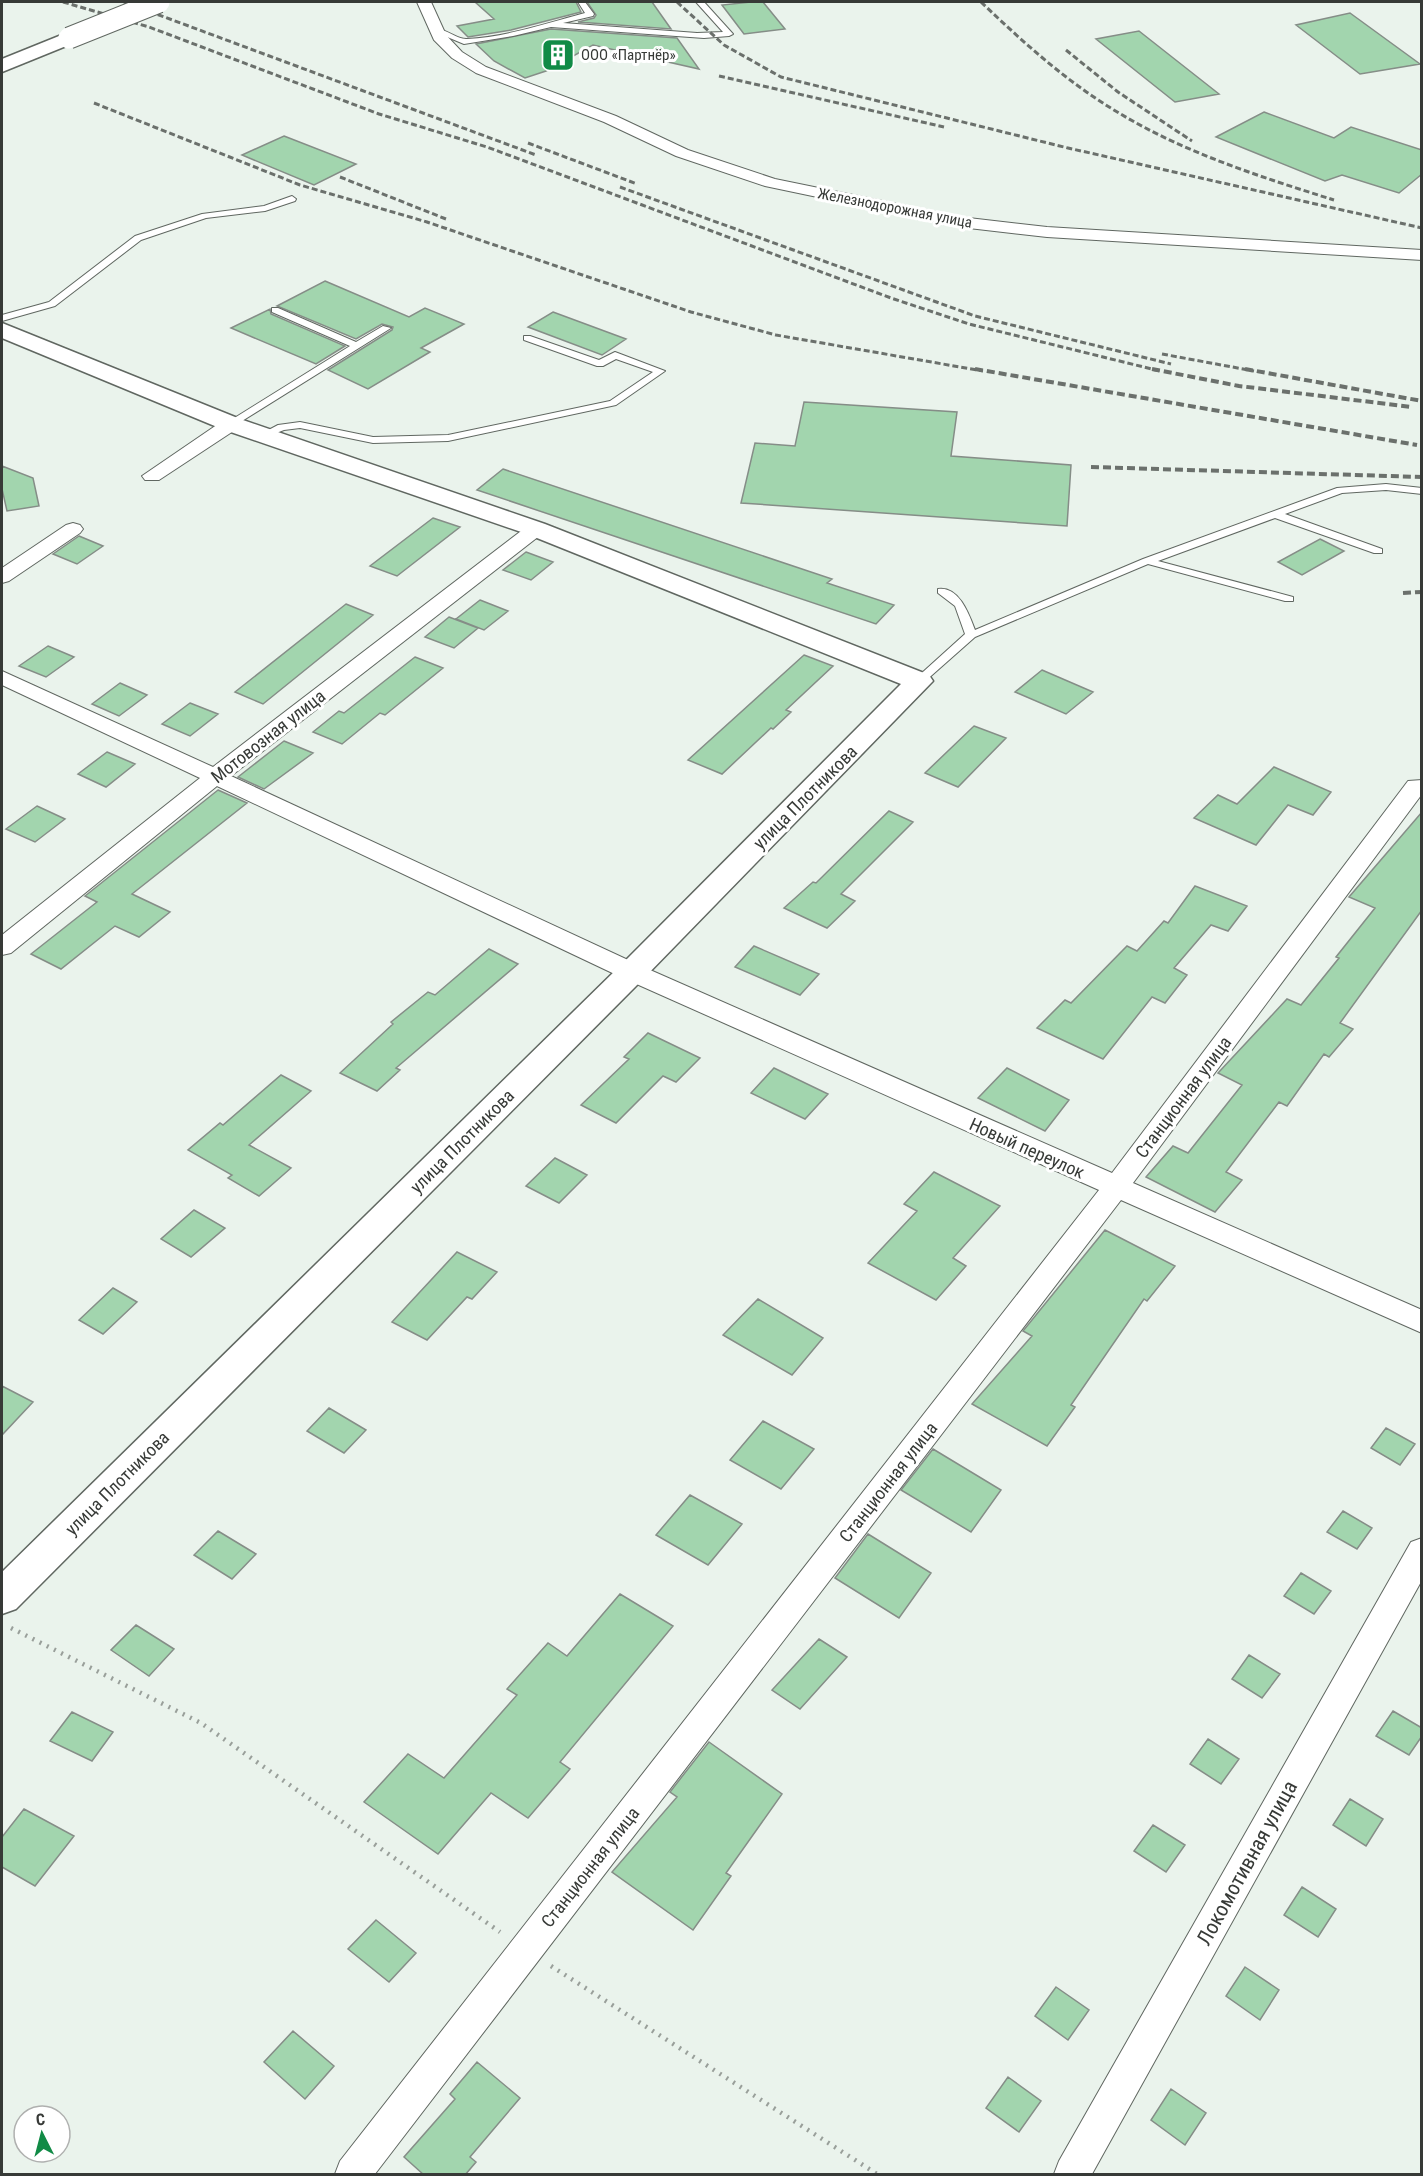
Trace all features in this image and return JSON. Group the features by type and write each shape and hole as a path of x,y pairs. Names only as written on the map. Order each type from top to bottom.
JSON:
{"street":[{"path":"2,66 159,2"},
{"name":"Железнодорожная улица","path":"424,2 437,31 457,55 481,70 610,119 682,153 771,183 960,222 1036,231 1141,240 1315,247 1422,255"},
{"path":"2,330 231,424 536,529 920,681"},
{"path":"152,476 231,424"},
{"path":"2,577 73,529"},
{"name":"Мотовозная улица","path":"2,947 215,777 536,529"},
{"name":"Новый переулок","path":"2,677 632,972 1422,1322"},
{"name":"улица Плотникова","path":"2,1597 632,972 920,681"},
{"name":"Станционная улица","path":"353,2175 1116,1187 1416,786"},
{"name":"Локомотивная улица","path":"1072,2175 1422,1551"}],"lane":[{"path":"437,31 464,42 513,34 590,14 582,2"},
{"path":"549,24 603,30 667,32 704,38 729,34 700,2"},
{"path":"2,318 52,304 138,238 205,216 265,208 292,199"},
{"path":"275,310 357,346"},
{"path":"231,424 386,328"},
{"path":"266,435 282,427 300,425 373,440 448,438 613,403 660,371 615,355 600,364 527,338"},
{"path":"920,681 971,635 1147,561 1341,490 1386,487 1422,491"},
{"path":"1275,514 1378,551"},
{"path":"1147,561 1289,599"},
{"path":"942,591 960,605 971,635"}],"path":[{"path":"2,1623 201,1723 526,1950 877,2175"}],"building":[{"path":"475,2 576,2 581,12 511,30 468,37 457,26 494,19"},
{"path":"587,2 652,2 671,29 578,22 594,18 596,15"},
{"path":"763,2 785,29 744,34 722,5"},
{"path":"1350,13 1420,64 1360,74 1296,25"},
{"path":"551,29 677,38 699,69 593,45 546,71 525,78 494,61 476,44"},
{"path":"1139,31 1219,94 1175,102 1096,39"},
{"path":"1264,112 1334,138 1351,127 1422,150 1422,174 1399,193 1342,175 1325,181 1216,137"},
{"path":"284,136 356,164 314,185 242,155"},
{"path":"325,281 409,317 425,308 464,324 421,348 430,352 368,389 328,370 392,330 393,327 382,324 356,339 277,306"},
{"path":"270,309 271,314 345,346 316,364 231,328"},
{"path":"553,312 626,339 602,355 528,327"},
{"path":"804,402 957,412 951,456 1071,465 1067,526 741,503 755,443 795,446"},
{"path":"2,466 33,478 39,506 7,511 2,489"},
{"path":"503,469 832,579 827,583 894,605 876,624 477,490"},
{"path":"433,518 460,527 397,576 370,566"},
{"path":"79,536 103,546 77,564 53,554"},
{"path":"1320,539 1344,551 1302,575 1278,562"},
{"path":"526,552 553,562 531,580 503,570"},
{"path":"480,600 508,611 484,630 456,619"},
{"path":"346,604 373,615 263,704 235,692"},
{"path":"449,617 478,628 454,648 425,637"},
{"path":"48,646 74,657 46,677 19,666"},
{"path":"804,655 833,666 786,710 791,712 773,729 771,728 722,774 688,760"},
{"path":"415,657 443,668 385,715 380,713 342,744 313,732 339,711 344,713"},
{"path":"1042,670 1093,692 1066,714 1015,692"},
{"path":"120,683 147,695 119,716 92,704"},
{"path":"190,703 218,714 190,736 162,724"},
{"path":"974,726 1006,738 958,787 925,773"},
{"path":"284,741 313,753 264,789 238,777"},
{"path":"107,752 135,764 106,787 78,774"},
{"path":"1274,767 1331,792 1313,815 1288,805 1256,845 1194,818 1218,795 1237,804"},
{"path":"218,790 247,803 132,894 170,912 139,937 115,926 61,969 31,954 97,902 85,896"},
{"path":"37,806 65,819 35,842 6,829"},
{"path":"889,811 913,822 841,894 855,901 827,928 784,908 813,882 816,883"},
{"path":"1422,812 1422,910 1340,1023 1353,1029 1329,1057 1324,1054 1287,1106 1279,1102 1226,1172 1242,1180 1215,1212 1146,1177 1173,1146 1188,1153 1242,1085 1218,1073 1287,999 1301,1005 1339,958 1336,957 1375,908 1349,897"},
{"path":"1195,886 1247,906 1228,931 1211,925 1174,968 1187,975 1165,1003 1152,997 1103,1059 1037,1028 1065,1000 1071,1003 1127,946 1137,951 1164,921 1168,923"},
{"path":"754,946 819,974 800,995 735,967"},
{"path":"489,949 518,964 396,1068 400,1070 377,1091 340,1073 393,1024 391,1022 428,992 435,995"},
{"path":"648,1033 700,1058 676,1082 663,1076 616,1123 581,1105 629,1059 624,1057"},
{"path":"774,1068 828,1094 805,1119 751,1093"},
{"path":"1007,1068 1069,1100 1045,1131 978,1098"},
{"path":"281,1075 311,1091 249,1145 291,1168 259,1196 228,1178 232,1175 188,1150 220,1123 223,1125"},
{"path":"555,1158 587,1175 559,1203 526,1186"},
{"path":"934,1172 1000,1206 953,1258 966,1266 936,1300 868,1263 917,1211 904,1204"},
{"path":"194,1210 225,1228 191,1257 161,1239"},
{"path":"1105,1230 1175,1266 1147,1301 1144,1299 1071,1405 1075,1407 1047,1446 972,1404 1032,1336 1023,1331"},
{"path":"457,1252 497,1272 472,1299 467,1297 427,1340 392,1322"},
{"path":"113,1288 137,1302 103,1334 79,1320"},
{"path":"758,1299 823,1338 792,1375 723,1335"},
{"path":"2,1386 33,1402 2,1435"},
{"path":"329,1408 366,1430 344,1453 307,1431"},
{"path":"763,1421 814,1449 781,1489 730,1460"},
{"path":"1386,1428 1415,1444 1400,1465 1371,1448"},
{"path":"933,1449 1001,1490 971,1532 901,1490"},
{"path":"690,1495 742,1524 708,1565 656,1535"},
{"path":"1343,1511 1372,1528 1357,1549 1327,1532"},
{"path":"218,1531 256,1554 232,1579 194,1555"},
{"path":"868,1534 931,1573 899,1618 835,1578"},
{"path":"1301,1573 1331,1591 1314,1614 1284,1596"},
{"path":"620,1594 673,1626 560,1762 570,1769 528,1818 491,1793 438,1854 364,1802 408,1754 444,1778 517,1695 507,1689 548,1643 567,1656"},
{"path":"136,1625 174,1649 149,1676 111,1650"},
{"path":"819,1639 847,1657 800,1709 772,1690"},
{"path":"1249,1655 1280,1674 1262,1698 1232,1679"},
{"path":"1393,1711 1422,1728 1422,1736 1409,1755 1376,1736"},
{"path":"72,1712 113,1732 92,1761 50,1741"},
{"path":"1208,1739 1239,1759 1221,1784 1190,1764"},
{"path":"709,1742 782,1794 726,1873 731,1876 693,1930 612,1872 677,1797 670,1792"},
{"path":"1350,1799 1383,1819 1366,1846 1333,1825"},
{"path":"24,1809 74,1836 35,1886 2,1867 2,1837"},
{"path":"1153,1825 1185,1845 1166,1872 1134,1851"},
{"path":"1302,1887 1336,1909 1318,1937 1284,1915"},
{"path":"376,1920 416,1953 389,1982 348,1949"},
{"path":"1245,1967 1279,1990 1260,2020 1226,1996"},
{"path":"1056,1987 1089,2010 1068,2040 1035,2016"},
{"path":"293,2031 334,2066 305,2099 264,2062"},
{"path":"477,2062 520,2098 470,2157 476,2162 465,2175 424,2175 404,2157 455,2099 450,2094"},
{"path":"1008,2077 1041,2101 1019,2132 986,2108"},
{"path":"1171,2089 1206,2113 1185,2145 1151,2120"}],"railway":[{"path":"63,2 149,27 379,114 487,147 891,298 969,324 1160,371"},
{"path":"124,2 536,155"},
{"path":"677,2 724,45 781,77 1068,148 1422,228"},
{"path":"981,2 1064,76 1119,113 1170,140 1224,163 1334,200"},
{"path":"1066,50 1118,92 1192,141"},
{"path":"719,76 944,127"},
{"path":"94,103 300,185 427,222 691,312 776,335 983,371"},
{"path":"528,143 637,184"},
{"path":"340,177 446,219"},
{"path":"620,187 975,316 1171,364"},
{"path":"1162,354 1254,371"},
{"path":"975,369 1417,445"},
{"path":"1152,369 1239,386 1412,407"},
{"path":"1245,369 1422,401"},
{"path":"1091,467 1422,477"},
{"path":"1403,593 1422,592"}],"place":[{"name":"ООО «Партнёр»","path":"558,55"}]}
